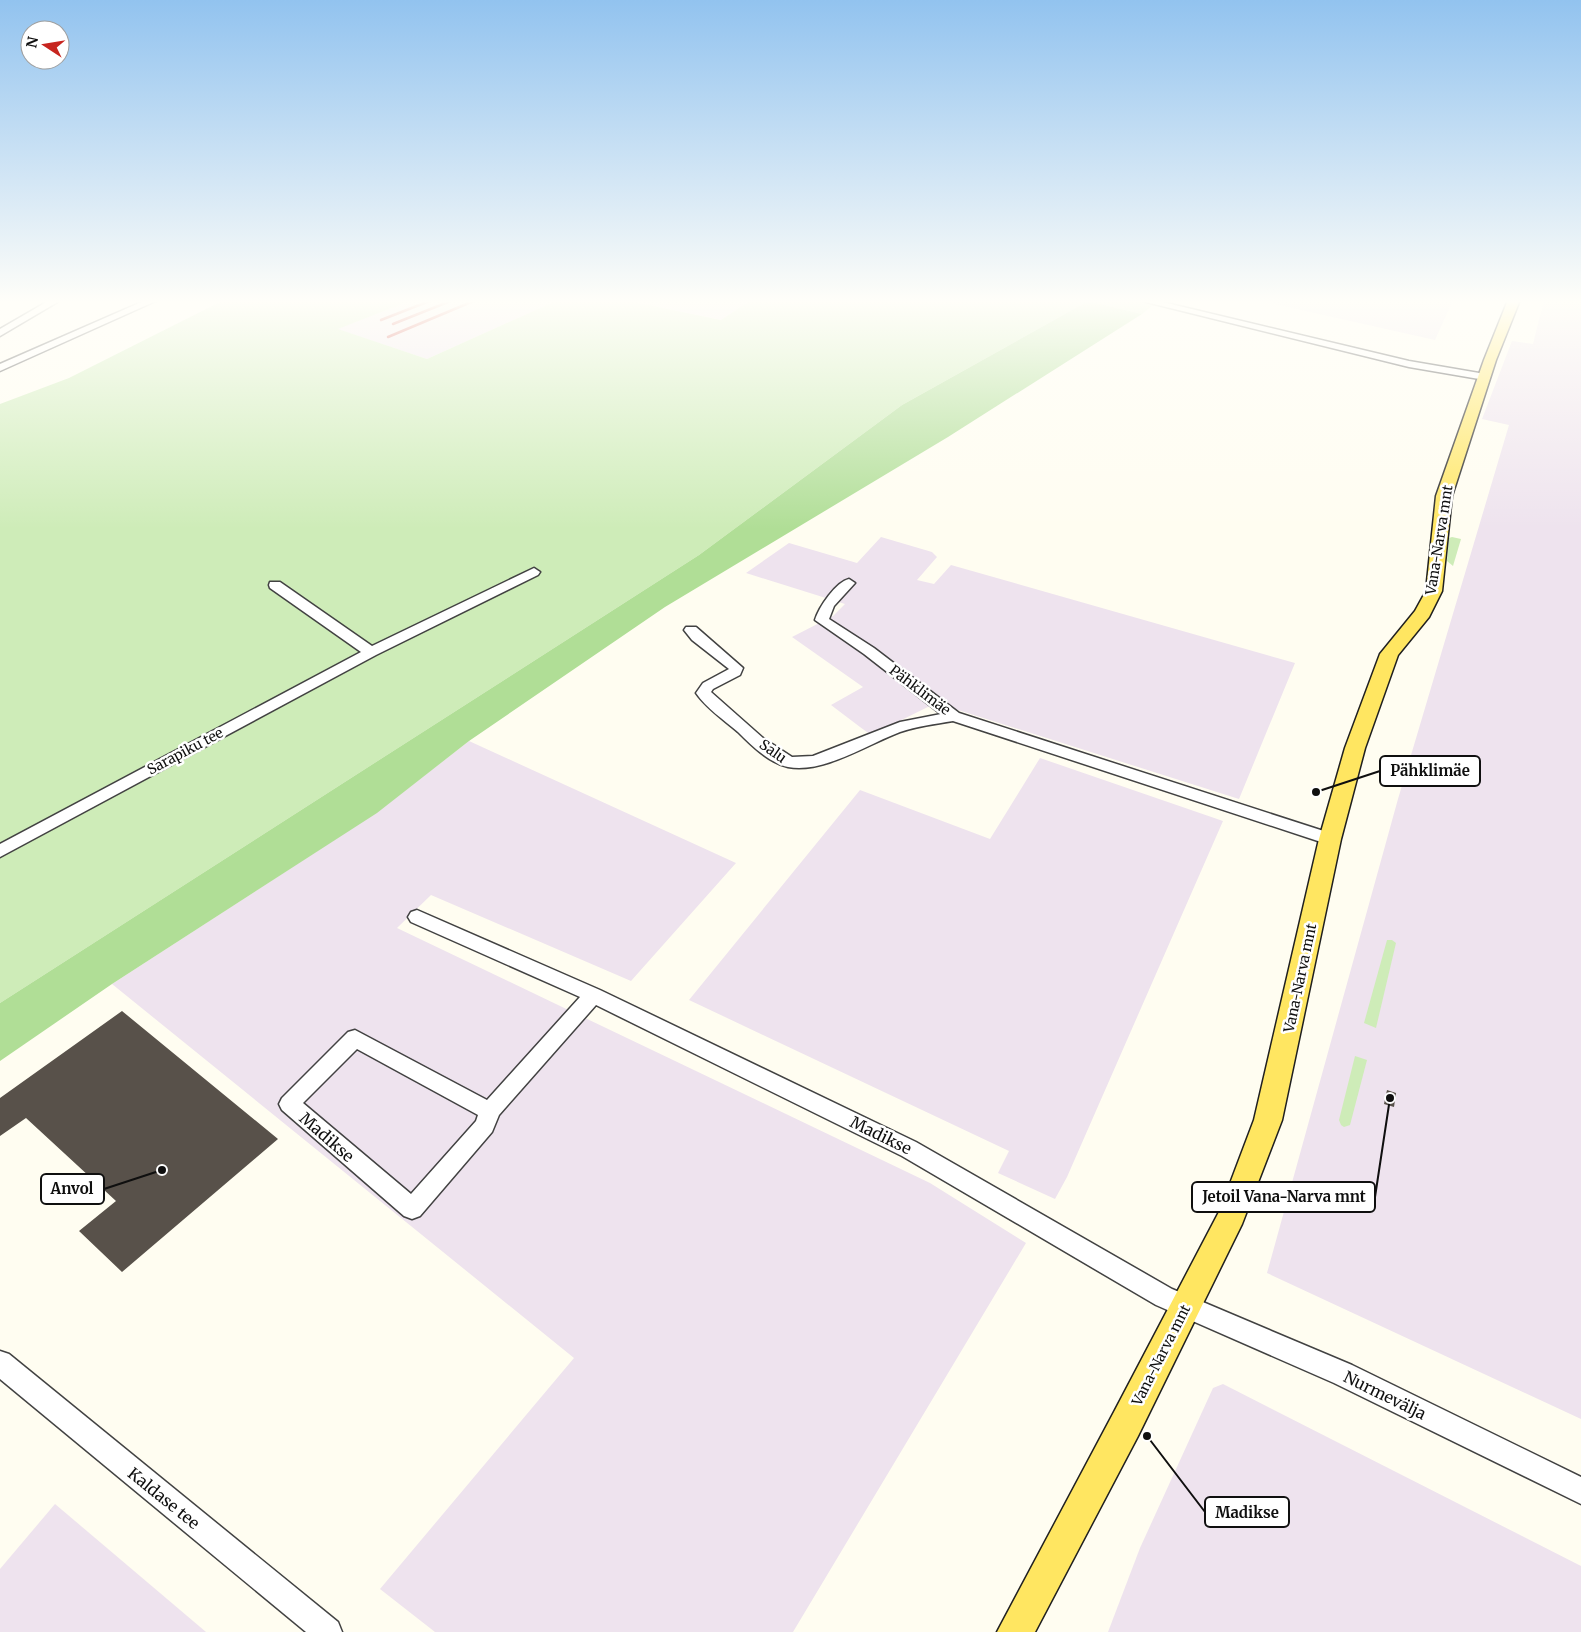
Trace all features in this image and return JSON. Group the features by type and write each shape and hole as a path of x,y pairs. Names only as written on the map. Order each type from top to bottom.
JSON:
{"main road":[{"name":"Vana-Narva mnt","path":"1015,1632 1122,1433 1232,1215 1268,1120 1330,839 1355,748 1389,654 1423,613 1434,591 1444,496 1485,377"}],"street":[{"path":"1480,376 1485,377"},
{"name":"Sarapiku tee","path":"0,851 370,652 534,572"},
{"name":"Pähklimäe","path":"849,583 835,597 823,614 822,620 869,651 954,716 1330,839"},
{"path":"275,585 370,652"},
{"name":"Salu","path":"691,630 736,668 735,672 708,686 703,693 764,746 790,763 810,762 859,745 904,725 954,716"},
{"name":"Madikse","path":"417,917 593,995 909,1149 1164,1297 1185,1307"},
{"name":"Madikse","path":"490,1111 356,1038 289,1104 412,1210 485,1126 490,1111 593,995"},
{"name":"Nurmevälja","path":"1185,1307 1343,1374 1581,1491"},
{"name":"Kaldase tee","path":"0,1363 328,1632"}],"shaded area":[{"path":"1498,376 1581,376 1581,1419 1267,1273 1398,799 1509,425 1482,419"},
{"path":"881,537 932,552 937,557 917,580 934,584 951,565 1295,663 1239,799 936,703 871,735 860,727 831,705 863,687 792,637 833,616 845,604 746,573 789,543 857,563"},
{"path":"469,741 736,863 631,981 431,895 397,928 930,1183 1026,1243 793,1632 435,1632 380,1589 574,1358 112,984 376,813"},
{"path":"1040,758 1223,821 1067,1177 1055,1199 998,1173 1009,1151 689,1000 860,790 990,839"},
{"path":"1223,1384 1581,1566 1581,1632 1108,1632 1140,1548 1213,1388"},
{"path":"55,1504 206,1632 0,1632 0,1569"}],"green space":[{"path":"73,376 954,376 902,405 699,555 0,1003 0,404"},
{"path":"954,376 1044,376 948,437 665,607 469,741 377,813 112,984 0,1061 0,1003 699,555 902,405"},
{"path":"1449,538 1461,539 1453,566 1447,561"},
{"path":"1387,940 1392,940 1396,943 1376,1028 1364,1023"},
{"path":"1355,1056 1367,1060 1350,1125 1344,1127 1339,1120"}],"building":[{"path":"122,1011 278,1139 122,1272 79,1231 116,1201 26,1118 0,1136 0,1098"},
{"path":"1387,1090 1396,1093 1394,1107 1384,1104"}],"place":[{"name":"Pähklimäe","path":"1316,792"},
{"name":"Jetoil Vana-Narva mnt","path":"1390,1098"},
{"name":"Anvol","path":"162,1170"},
{"name":"Madikse","path":"1147,1436"}]}
